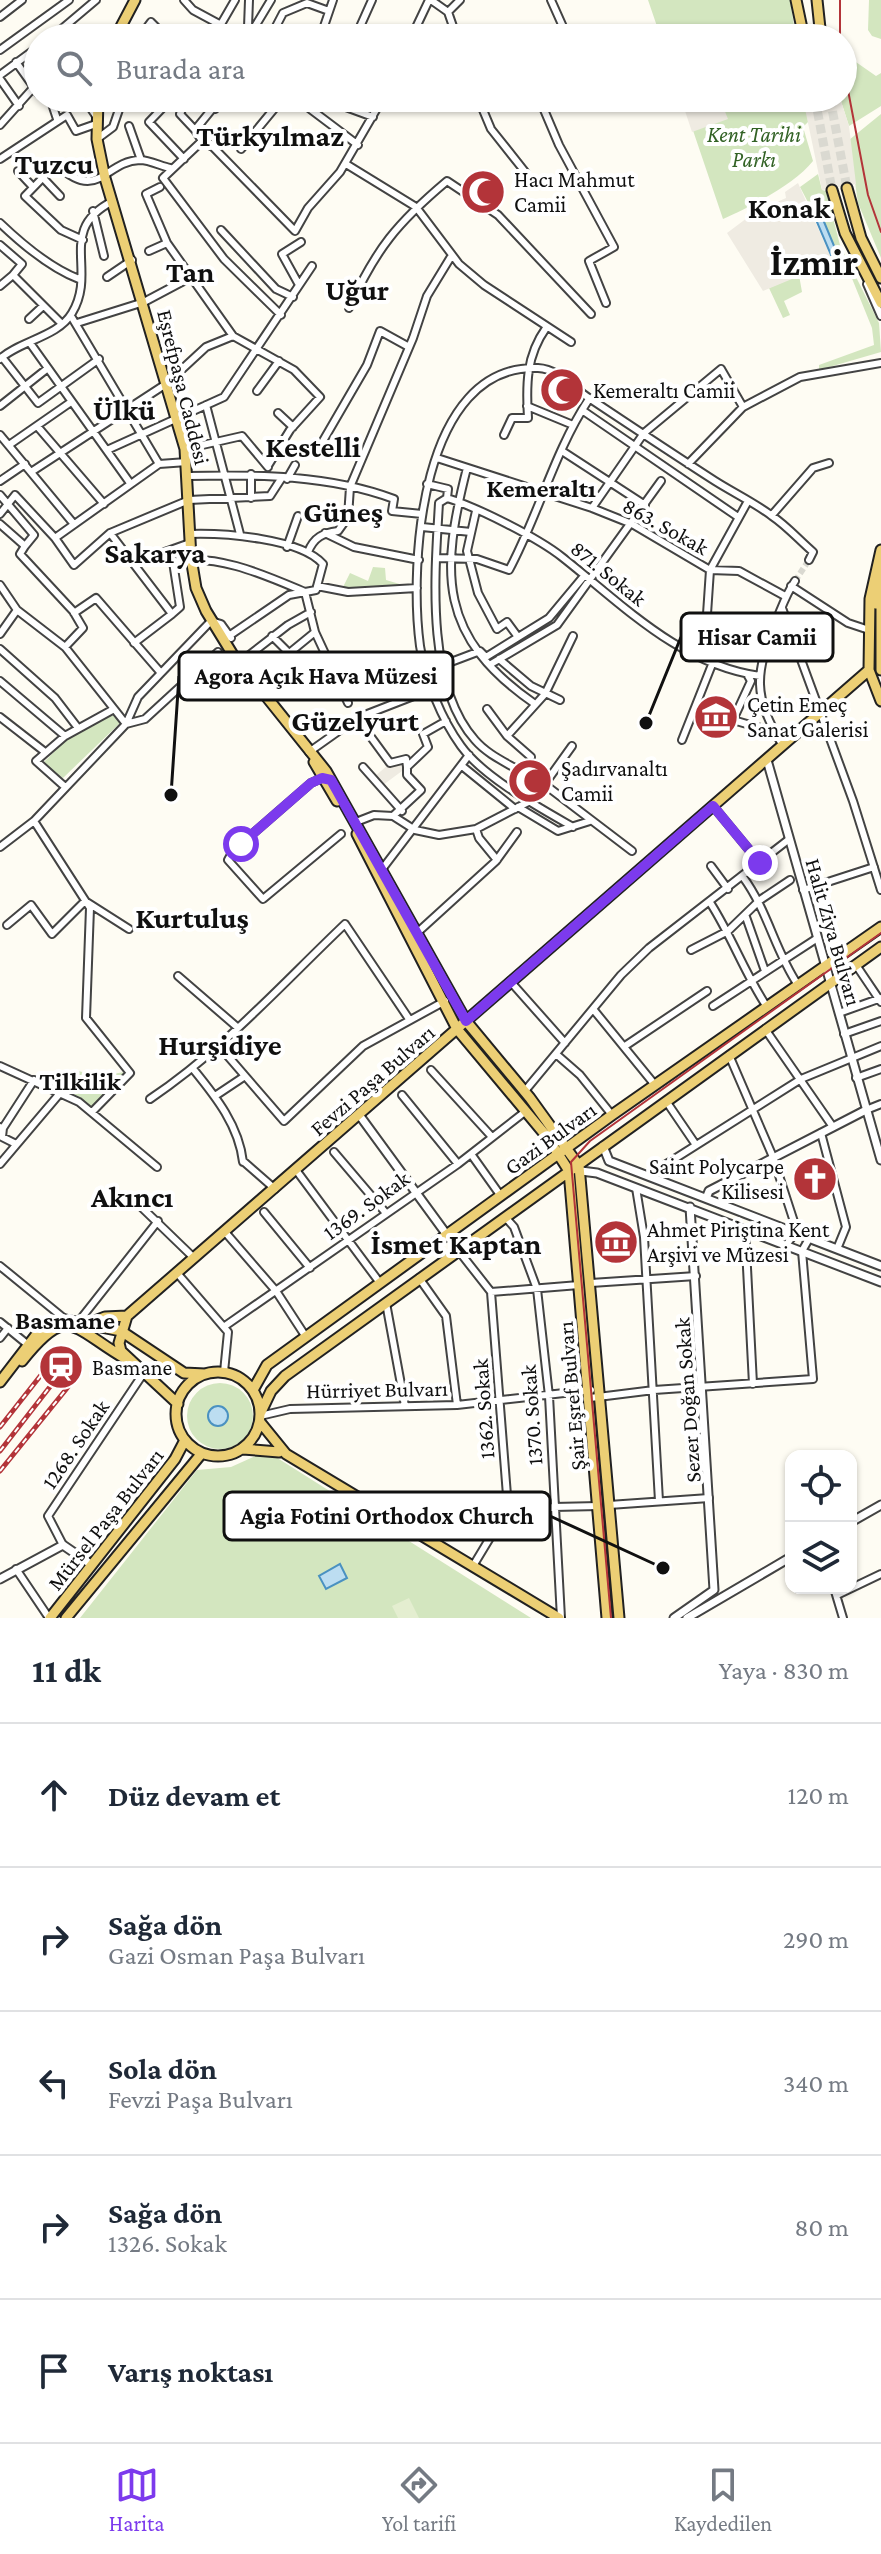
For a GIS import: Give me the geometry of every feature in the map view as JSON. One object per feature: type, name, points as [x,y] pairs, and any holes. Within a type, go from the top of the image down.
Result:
[{"type":"main road","points":[[122,24],[135,0]]},
{"type":"main road","points":[[799,0],[801,24]]},
{"type":"main road","points":[[817,0],[820,24]]},
{"type":"main road","name":"Eşrefpaşa Caddesi","points":[[97,112],[97,139],[105,178],[132,260],[185,449],[191,558],[196,588],[211,621],[227,639],[236,659],[309,752],[323,777]]},
{"type":"main road","points":[[847,188],[856,225],[881,278]]},
{"type":"main road","points":[[832,190],[855,254],[881,303]]},
{"type":"main road","points":[[879,696],[869,670],[869,630],[871,587],[881,550]]},
{"type":"main road","points":[[879,696],[876,601],[881,573]]},
{"type":"main road","points":[[881,604],[881,669]]},
{"type":"main road","name":"Fevzi Paşa Bulvarı","points":[[121,1331],[127,1316],[869,670]]},
{"type":"main road","points":[[323,777],[356,822],[383,868],[466,1021],[524,1092],[564,1151],[569,1171],[580,1167]]},
{"type":"main road","points":[[323,777],[385,886],[457,1029],[526,1111],[580,1167],[591,1283],[607,1618]]},
{"type":"main road","name":"Gazi Bulvarı","points":[[253,1390],[267,1365],[612,1115],[881,927]]},
{"type":"main road","name":"Gazi Bulvarı","points":[[580,1167],[603,1146],[881,947]]},
{"type":"main road","name":"Gazi Bulvarı","points":[[260,1417],[271,1391],[285,1376],[569,1171]]},
{"type":"main road","name":"Şair Eşref Bulvarı","points":[[569,1171],[579,1285],[595,1393]]},
{"type":"main road","points":[[82,1323],[127,1316]]},
{"type":"main road","points":[[0,1382],[27,1344],[49,1322],[66,1320],[121,1331],[184,1373],[224,1372],[245,1381],[253,1390],[260,1417],[286,1454]]},
{"type":"main road","points":[[0,1389],[54,1327],[81,1330],[129,1361],[178,1404]]},
{"type":"main road","points":[[121,1331],[119,1343],[129,1361]]},
{"type":"main road","points":[[205,1374],[183,1391],[178,1404],[177,1423],[185,1440],[202,1453],[226,1455],[241,1449],[253,1438],[260,1417]]},
{"type":"main road","name":"Mürsel Paşa Bulvarı","points":[[50,1618],[175,1459],[185,1440]]},
{"type":"main road","points":[[241,1449],[272,1449],[286,1454],[560,1618]]},
{"type":"main road","name":"Mürsel Paşa Bulvarı","points":[[66,1618],[202,1453]]},
{"type":"main road","points":[[604,1506],[619,1618]]},
{"type":"street","points":[[0,17],[22,0]]},
{"type":"street","points":[[36,24],[69,0]]},
{"type":"street","points":[[70,24],[96,0]]},
{"type":"street","points":[[184,0],[193,10],[219,24],[235,0]]},
{"type":"street","points":[[249,0],[251,24]]},
{"type":"street","points":[[254,24],[271,0]]},
{"type":"street","points":[[325,24],[333,0]]},
{"type":"street","points":[[361,24],[372,0]]},
{"type":"street","points":[[418,24],[430,0],[448,12],[452,24]]},
{"type":"street","points":[[448,12],[460,0]]},
{"type":"street","points":[[551,0],[562,24]]},
{"type":"street","points":[[276,24],[283,13],[307,3],[329,11]]},
{"type":"street","points":[[0,50],[24,33]]},
{"type":"street","points":[[19,106],[8,94],[0,77],[24,57]]},
{"type":"street","points":[[16,62],[24,73]]},
{"type":"street","points":[[0,101],[8,94]]},
{"type":"street","points":[[0,125],[24,101]]},
{"type":"street","points":[[55,112],[57,119]]},
{"type":"street","points":[[1,154],[67,115],[76,131],[96,120],[92,112]]},
{"type":"street","points":[[97,139],[113,127],[118,112]]},
{"type":"street","points":[[159,112],[149,122],[184,159]]},
{"type":"street","points":[[181,112],[202,141],[213,147],[295,231],[308,208],[346,164],[376,112]]},
{"type":"street","points":[[195,130],[212,112]]},
{"type":"street","points":[[241,149],[271,112]]},
{"type":"street","points":[[314,112],[358,145]]},
{"type":"street","points":[[359,112],[373,117]]},
{"type":"street","points":[[484,112],[491,129],[526,173]]},
{"type":"street","points":[[545,112],[559,145],[614,247],[589,261],[606,303]]},
{"type":"street","points":[[129,126],[141,160]]},
{"type":"street","points":[[202,141],[170,168],[163,178],[224,259],[281,315]]},
{"type":"street","points":[[83,240],[61,230],[25,196],[56,164],[67,174],[86,181],[105,178],[126,164],[141,160],[170,168]]},
{"type":"street","points":[[346,164],[416,207],[459,264],[546,328],[571,342]]},
{"type":"street","points":[[18,171],[33,187]]},
{"type":"street","points":[[43,178],[60,196]]},
{"type":"street","points":[[349,308],[374,254],[416,207],[447,181],[498,215],[591,314]]},
{"type":"street","points":[[160,187],[146,194],[167,243],[233,336],[294,370],[320,397],[293,427],[266,474]]},
{"type":"street","points":[[99,359],[38,403],[1,358],[8,351],[30,343],[71,316],[79,296],[83,225],[93,211],[113,201]]},
{"type":"street","points":[[93,211],[104,256]]},
{"type":"street","points":[[0,223],[19,242],[65,274],[79,279]]},
{"type":"street","points":[[221,230],[276,289],[293,297]]},
{"type":"street","points":[[298,283],[282,254],[301,242]]},
{"type":"street","points":[[149,251],[167,243]]},
{"type":"street","points":[[0,245],[22,264],[0,286]]},
{"type":"street","points":[[855,254],[881,316]]},
{"type":"street","points":[[308,552],[313,541],[325,533],[338,531],[348,517],[350,487],[427,296],[452,255]]},
{"type":"street","points":[[107,277],[132,260]]},
{"type":"street","points":[[107,450],[143,437],[232,390],[293,297],[298,283],[312,266]]},
{"type":"street","points":[[13,275],[62,324]]},
{"type":"street","points":[[77,323],[144,302],[193,276]]},
{"type":"street","points":[[262,297],[276,289]]},
{"type":"street","points":[[29,319],[43,306]]},
{"type":"street","points":[[71,316],[159,464]]},
{"type":"street","points":[[504,435],[512,418],[528,418],[527,368],[535,342],[546,328]]},
{"type":"street","points":[[320,446],[367,365],[380,331],[409,347]]},
{"type":"street","points":[[31,472],[166,384],[206,347],[233,336]]},
{"type":"street","points":[[30,343],[130,483]]},
{"type":"street","points":[[0,344],[8,351]]},
{"type":"street","points":[[257,391],[279,361]]},
{"type":"street","points":[[688,464],[743,407],[800,377],[879,362]]},
{"type":"street","points":[[0,406],[48,368]]},
{"type":"street","points":[[573,827],[526,800],[469,755],[446,721],[432,688],[421,649],[417,588],[422,514],[427,484],[456,408],[479,387],[500,376],[527,368],[553,371],[589,399],[772,515],[813,552],[809,560]]},
{"type":"street","points":[[592,508],[644,433],[721,369],[743,407]]},
{"type":"street","points":[[436,558],[469,558],[509,570],[527,536],[542,491],[573,425],[589,399]]},
{"type":"street","points":[[9,445],[71,402]]},
{"type":"street","points":[[206,405],[228,499],[240,534]]},
{"type":"street","points":[[527,406],[573,425]]},
{"type":"street","points":[[582,410],[738,517]]},
{"type":"street","points":[[278,413],[293,427]]},
{"type":"street","points":[[37,426],[104,504]]},
{"type":"street","points":[[0,435],[73,523]]},
{"type":"street","points":[[185,449],[242,436],[269,464]]},
{"type":"street","points":[[562,451],[645,505]]},
{"type":"street","name":"863. Sokak","points":[[437,458],[592,508],[632,524],[710,570],[739,571],[785,596]]},
{"type":"street","points":[[55,538],[159,464],[187,462]]},
{"type":"street","points":[[772,515],[813,468],[829,463]]},
{"type":"street","points":[[0,481],[25,464]]},
{"type":"street","points":[[0,514],[5,503],[15,495],[55,538],[74,565],[110,533],[189,500],[270,496],[295,465]]},
{"type":"street","points":[[467,468],[453,530],[454,610],[462,627],[501,681],[535,704]]},
{"type":"street","points":[[251,474],[251,498]]},
{"type":"street","points":[[188,476],[266,474],[350,487],[394,499],[392,511],[422,514]]},
{"type":"street","points":[[491,664],[557,625],[661,481]]},
{"type":"street","name":"871. Sokak","points":[[427,484],[448,489],[447,498],[527,536],[561,556],[652,631],[713,662],[760,676]]},
{"type":"street","points":[[0,495],[34,535],[20,554],[74,613],[83,628],[65,647]]},
{"type":"street","points":[[447,498],[439,503],[434,615],[447,683],[474,740],[490,754],[520,771]]},
{"type":"street","points":[[704,658],[710,570],[748,501]]},
{"type":"street","points":[[476,511],[469,558],[478,593],[497,629],[507,622],[518,637]]},
{"type":"street","points":[[287,547],[298,516]]},
{"type":"street","points":[[0,524],[25,546]]},
{"type":"street","points":[[422,527],[471,532]]},
{"type":"street","points":[[110,533],[172,614]]},
{"type":"street","points":[[325,533],[354,547],[419,560]]},
{"type":"street","points":[[134,563],[190,538],[240,534],[308,552],[323,564],[316,590],[289,595],[227,639]]},
{"type":"street","points":[[134,643],[180,607],[173,562],[191,558],[230,566],[305,592]]},
{"type":"street","points":[[486,657],[549,618],[584,576]]},
{"type":"street","points":[[783,746],[774,732],[760,695],[760,676],[763,649],[793,584],[848,623],[869,630]]},
{"type":"street","points":[[0,585],[17,610],[65,647],[126,724]]},
{"type":"street","points":[[317,586],[348,592],[417,588]]},
{"type":"street","points":[[305,592],[315,632],[348,703]]},
{"type":"street","points":[[74,613],[96,598],[161,673]]},
{"type":"street","points":[[782,608],[791,626],[881,890]]},
{"type":"street","points":[[0,634],[17,610]]},
{"type":"street","points":[[236,659],[311,612]]},
{"type":"street","points":[[0,847],[34,821],[64,786],[101,752],[126,724],[138,697],[211,621]]},
{"type":"street","points":[[773,628],[791,626]]},
{"type":"street","points":[[254,682],[315,632]]},
{"type":"street","points":[[272,636],[289,653]]},
{"type":"street","points":[[507,736],[545,694],[573,636]]},
{"type":"street","points":[[0,649],[55,698],[78,728]]},
{"type":"street","points":[[443,665],[480,651],[486,657]]},
{"type":"street","points":[[126,724],[145,719],[218,652]]},
{"type":"street","points":[[499,659],[508,670],[560,700]]},
{"type":"street","points":[[682,740],[713,662]]},
{"type":"street","points":[[336,679],[374,663]]},
{"type":"street","points":[[747,674],[751,681],[733,720],[774,732]]},
{"type":"street","points":[[0,681],[65,736]]},
{"type":"street","points":[[309,752],[357,718],[447,683]]},
{"type":"street","points":[[64,786],[36,761],[65,736],[114,709]]},
{"type":"street","points":[[487,709],[507,736],[531,757]]},
{"type":"street","points":[[0,717],[45,752]]},
{"type":"street","points":[[357,718],[390,763],[406,759],[407,775],[421,790],[402,811],[393,816]]},
{"type":"street","points":[[407,767],[428,747],[423,734],[446,721]]},
{"type":"street","points":[[356,822],[374,815],[393,816],[415,830],[452,835],[476,829],[526,800],[534,799],[572,746]]},
{"type":"street","points":[[383,868],[415,830],[434,797],[469,755]]},
{"type":"street","name":"Halit Ziya Bulvarı","points":[[767,760],[849,1058],[881,1160]]},
{"type":"street","points":[[462,766],[516,808],[558,831],[590,821]]},
{"type":"street","points":[[363,767],[402,811]]},
{"type":"street","points":[[241,844],[323,777]]},
{"type":"street","points":[[323,777],[241,844],[228,860],[263,899],[341,834]]},
{"type":"street","points":[[544,784],[632,851]]},
{"type":"street","points":[[713,806],[760,863]]},
{"type":"street","points":[[34,821],[90,908],[86,1018],[130,1073],[93,1111]]},
{"type":"street","points":[[476,829],[479,838],[497,860]]},
{"type":"street","points":[[418,932],[497,860],[517,832]]},
{"type":"street","points":[[524,1092],[649,948],[711,904],[788,840]]},
{"type":"street","points":[[711,866],[728,889]]},
{"type":"street","points":[[803,890],[874,867]]},
{"type":"street","points":[[743,877],[760,900],[781,960],[798,985]]},
{"type":"street","points":[[691,950],[728,931],[746,917],[760,900],[790,880]]},
{"type":"street","points":[[7,925],[31,905],[52,934],[85,901]]},
{"type":"street","points":[[85,901],[129,929]]},
{"type":"street","points":[[711,904],[728,931],[750,982],[767,1007]]},
{"type":"street","points":[[746,917],[765,971]]},
{"type":"street","points":[[150,1099],[194,1070],[220,1047],[345,924],[409,1019]]},
{"type":"street","points":[[713,1006],[816,939]]},
{"type":"street","points":[[839,1013],[880,999],[856,965]]},
{"type":"street","points":[[178,976],[237,1027]]},
{"type":"street","points":[[510,981],[565,1043]]},
{"type":"street","points":[[625,1046],[707,991]]},
{"type":"street","points":[[220,1047],[284,1121],[363,1046],[445,1001]]},
{"type":"street","points":[[593,1009],[655,1085]]},
{"type":"street","points":[[844,1034],[881,1021]]},
{"type":"street","points":[[765,1029],[833,1127]]},
{"type":"street","points":[[649,1175],[801,1079],[881,1046]]},
{"type":"street","points":[[556,1054],[580,1075],[612,1115]]},
{"type":"street","points":[[729,1055],[773,1157],[797,1231]]},
{"type":"street","points":[[0,1066],[61,1092],[93,1111],[157,1167]]},
{"type":"street","points":[[856,1078],[881,1069]]},
{"type":"street","points":[[194,1070],[233,1126],[243,1162],[275,1189]]},
{"type":"street","points":[[431,1070],[492,1137]]},
{"type":"street","points":[[215,1096],[245,1076]]},
{"type":"street","points":[[16,1144],[2,1137],[1,1128],[34,1080]]},
{"type":"street","points":[[0,1164],[61,1092]]},
{"type":"street","points":[[402,1095],[458,1164]]},
{"type":"street","points":[[666,1101],[696,1145]]},
{"type":"street","points":[[707,1196],[709,1191],[773,1157],[881,1104]]},
{"type":"street","name":"1369. Sokak","points":[[225,1326],[458,1164],[526,1111]]},
{"type":"street","points":[[360,1116],[447,1235]]},
{"type":"street","points":[[821,1133],[846,1227],[837,1249]]},
{"type":"street","points":[[603,1146],[609,1161],[707,1196],[881,1266]]},
{"type":"street","points":[[334,1152],[385,1212]]},
{"type":"street","points":[[471,1154],[498,1192]]},
{"type":"street","points":[[580,1167],[880,1281]]},
{"type":"street","points":[[296,1170],[380,1283]]},
{"type":"street","points":[[636,1188],[647,1279],[659,1501]]},
{"type":"street","points":[[132,1198],[194,1258]]},
{"type":"street","name":"Sezer Doğan Sokak","points":[[674,1618],[714,1590],[711,1498],[690,1207]]},
{"type":"street","points":[[264,1212],[310,1268]]},
{"type":"street","name":"1370. Sokak","points":[[505,1217],[514,1227],[537,1289],[549,1396],[560,1618]]},
{"type":"street","points":[[82,1323],[158,1221]]},
{"type":"street","points":[[745,1229],[753,1384]]},
{"type":"street","points":[[786,1245],[797,1231]]},
{"type":"street","points":[[225,1232],[276,1291],[306,1337]]},
{"type":"street","points":[[802,1251],[810,1237]]},
{"type":"street","points":[[458,1250],[491,1292],[579,1285]]},
{"type":"street","name":"Hürriyet Bulvarı","points":[[260,1417],[290,1409],[457,1405],[813,1379],[802,1251]]},
{"type":"street","points":[[0,1266],[66,1320]]},
{"type":"street","points":[[177,1273],[228,1332],[224,1372]]},
{"type":"street","points":[[591,1283],[696,1276]]},
{"type":"street","points":[[419,1278],[446,1316],[457,1405]]},
{"type":"street","name":"1362. Sokak","points":[[491,1292],[508,1508]]},
{"type":"street","points":[[386,1303],[405,1406]]},
{"type":"street","points":[[0,1322],[27,1344]]},
{"type":"street","points":[[0,1338],[8,1328]]},
{"type":"street","name":"1268. Sokak","points":[[63,1545],[48,1516],[143,1374]]},
{"type":"street","points":[[473,1566],[508,1508],[604,1506],[711,1498]]},
{"type":"street","points":[[857,1519],[881,1505]]},
{"type":"street","points":[[0,1579],[63,1545],[92,1565]]},
{"type":"street","points":[[687,1618],[785,1561]]},
{"type":"street","points":[[16,1569],[50,1618]]},
{"type":"street","points":[[857,1584],[881,1574]]},
{"type":"street","points":[[837,1594],[843,1618]]},
{"type":"green space","points":[[648,0],[790,0],[794,24],[656,24]]},
{"type":"green space","points":[[869,0],[881,0],[881,39],[872,36],[868,30]]},
{"type":"green space","points":[[857,63],[876,76],[881,73],[881,106],[849,126],[844,112],[857,112]]},
{"type":"green space","name":"Kent Tarihi Parkı","points":[[687,112],[808,112],[808,122],[803,127],[813,161],[784,186],[723,219]]},
{"type":"green space","name":"Kent Tarihi Parkı","points":[[881,114],[881,258],[858,203],[849,140]]},
{"type":"green space","points":[[818,174],[822,190],[826,191],[840,245],[879,323],[881,352],[819,370],[819,365],[874,345],[872,328],[851,276],[840,277],[837,270],[812,279],[809,271],[833,262],[816,206],[811,208],[800,187]]},
{"type":"green space","points":[[799,275],[802,292],[784,301],[790,315],[783,318],[769,288]]},
{"type":"green space","points":[[373,567],[385,568],[386,580],[403,585],[403,589],[352,592],[343,587],[350,573],[368,581]]},
{"type":"green space","points":[[113,709],[121,722],[63,778],[42,764],[76,730]]},
{"type":"green space","points":[[74,1070],[99,1076],[125,1072],[92,1108],[68,1090]]},
{"type":"green space","points":[[220,1383],[233,1386],[243,1393],[250,1403],[253,1416],[250,1429],[243,1439],[233,1446],[220,1449],[207,1446],[197,1439],[190,1429],[187,1416],[190,1403],[197,1393],[207,1386]]},
{"type":"green space","points":[[260,1454],[271,1454],[531,1618],[80,1618],[197,1470],[231,1467]]},
{"type":"green space","points":[[409,1598],[419,1618],[398,1618],[392,1606]]},
{"type":"shaded area","points":[[685,112],[725,112],[728,119],[692,132]]},
{"type":"shaded area","points":[[806,112],[844,112],[856,184],[822,190]]},
{"type":"shaded area","points":[[798,183],[833,262],[763,291],[727,233],[755,212],[786,198],[785,192]]},
{"type":"shaded area","points":[[403,760],[402,771],[383,785],[374,777],[388,765]]},
{"type":"water","points":[[817,205],[837,253],[831,255],[811,208]]},
{"type":"water","points":[[218,1406],[225,1409],[228,1416],[225,1423],[218,1426],[211,1423],[208,1416],[211,1409]]},
{"type":"water","points":[[340,1564],[347,1578],[326,1589],[319,1576]]},
{"type":"tunnel","points":[[818,112],[832,190]]},
{"type":"tunnel","points":[[833,112],[847,188]]},
{"type":"tunnel","points":[[795,581],[809,560]]},
{"type":"tram line","points":[[840,0],[840,24]]},
{"type":"tram line","points":[[852,112],[868,195],[881,232]]},
{"type":"tram line","points":[[611,1618],[571,1162],[590,1141],[881,933]]},
{"type":"railway","points":[[0,1427],[45,1370]]},
{"type":"railway","points":[[0,1451],[56,1379]]},
{"type":"railway","points":[[0,1471],[72,1382]]},
{"type":"place","name":"Hacı Mahmut Camii","points":[[483,192]]},
{"type":"place","name":"Kemeraltı Camii","points":[[562,390]]},
{"type":"place","name":"Çetin Emeç Sanat Galerisi","points":[[716,717]]},
{"type":"place","name":"Hisar Camii","points":[[646,723]]},
{"type":"place","name":"Şadırvanaltı Camii","points":[[530,781]]},
{"type":"place","name":"Agora Açık Hava Müzesi","points":[[171,795]]},
{"type":"place","name":"Saint Polycarpe Kilisesi","points":[[815,1179]]},
{"type":"place","name":"Ahmet Piriştina Kent Arşivi ve Müzesi","points":[[616,1242]]},
{"type":"place","name":"Basmane","points":[[61,1367]]},
{"type":"place","name":"Agia Fotini Orthodox Church","points":[[663,1568]]},
{"type":"district","name":"Türkyılmaz","points":[[270,136]]},
{"type":"district","name":"Tuzcu","points":[[54,164]]},
{"type":"district","name":"Konak","points":[[789,208]]},
{"type":"district","name":"İzmir","points":[[814,262]]},
{"type":"district","name":"Tan","points":[[190,272]]},
{"type":"district","name":"Uğur","points":[[357,290]]},
{"type":"district","name":"Ülkü","points":[[124,410]]},
{"type":"district","name":"Kestelli","points":[[313,447]]},
{"type":"district","name":"Kemeraltı","points":[[541,488]]},
{"type":"district","name":"Güneş","points":[[343,512]]},
{"type":"district","name":"Sakarya","points":[[155,553]]},
{"type":"district","name":"Güzelyurt","points":[[355,721]]},
{"type":"district","name":"Kurtuluş","points":[[192,918]]},
{"type":"district","name":"Hurşidiye","points":[[220,1045]]},
{"type":"district","name":"Tilkilik","points":[[80,1081]]},
{"type":"district","name":"Akıncı","points":[[132,1197]]},
{"type":"district","name":"İsmet Kaptan","points":[[456,1244]]},
{"type":"district","name":"Basmane","points":[[65,1320]]},
{"type":"route","points":[[241,844],[311,783],[326,777],[331,780],[466,1021],[713,806],[760,863]]}]
